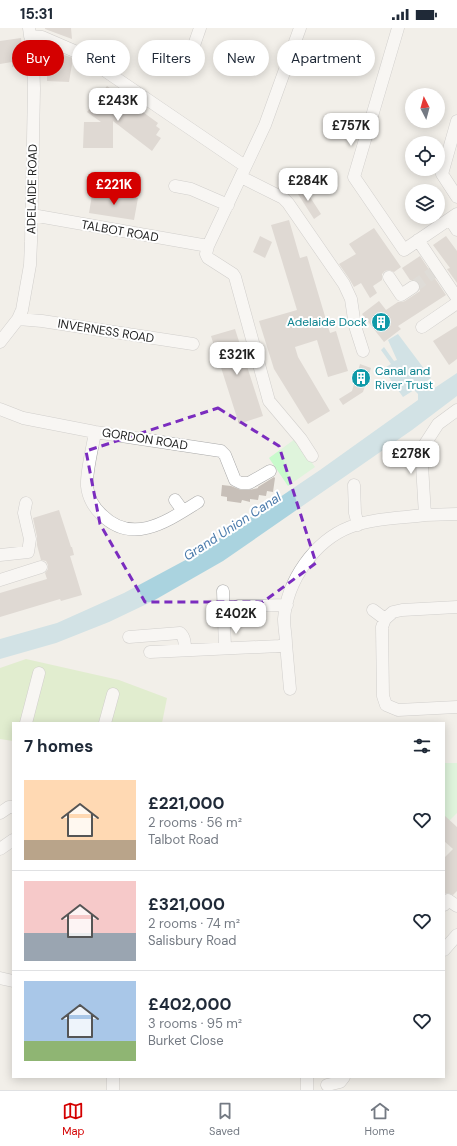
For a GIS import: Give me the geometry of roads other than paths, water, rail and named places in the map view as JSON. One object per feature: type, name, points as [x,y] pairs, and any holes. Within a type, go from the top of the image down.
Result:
[{"type":"street","points":[[196,40],[200,28]]},
{"type":"street","points":[[300,28],[265,125],[208,252],[235,277],[269,401],[301,439],[312,456]]},
{"type":"street","points":[[398,28],[354,177],[404,250],[453,217],[457,230]]},
{"type":"street","points":[[30,32],[79,53],[241,176],[283,198],[304,225],[344,284],[351,299],[355,326],[363,352]]},
{"type":"street","name":"ADELAIDE ROAD","points":[[0,342],[18,319],[22,310],[30,265],[34,89],[33,55],[30,32]]},
{"type":"street","points":[[457,121],[442,174],[457,197]]},
{"type":"street","points":[[175,186],[191,189],[228,205]]},
{"type":"street","name":"TALBOT ROAD","points":[[32,215],[208,252]]},
{"type":"street","points":[[418,240],[436,271],[457,298]]},
{"type":"street","points":[[389,277],[401,295],[413,287]]},
{"type":"street","points":[[422,327],[457,303]]},
{"type":"street","name":"INVERNESS ROAD","points":[[18,319],[42,321],[193,344]]},
{"type":"street","name":"GORDON ROAD","points":[[0,409],[23,418],[95,432],[221,451],[226,456],[235,480],[241,483],[249,483],[270,470]]},
{"type":"street","points":[[425,515],[422,465],[425,444],[438,424],[457,410]]},
{"type":"street","points":[[95,432],[87,486],[90,499],[97,510],[108,521],[120,527],[132,530],[145,529],[158,525],[198,502]]},
{"type":"street","points":[[354,485],[355,513],[358,525]]},
{"type":"street","points":[[175,500],[183,511]]},
{"type":"street","points":[[0,555],[28,552],[30,539],[24,513],[26,503]]},
{"type":"street","points":[[290,689],[284,620],[288,597],[297,575],[312,555],[328,540],[350,527],[377,520],[425,515],[457,514]]},
{"type":"street","points":[[0,580],[41,568]]},
{"type":"street","points":[[223,591],[225,648]]},
{"type":"street","points":[[238,606],[287,605]]},
{"type":"street","points":[[457,607],[402,610],[393,612],[385,619],[382,627],[383,696],[386,705],[398,710],[457,707]]},
{"type":"street","points":[[373,610],[385,619]]},
{"type":"street","points":[[129,637],[180,633],[184,638],[182,650]]},
{"type":"street","points":[[150,652],[280,646],[286,644]]},
{"type":"street","points":[[26,722],[39,673]]},
{"type":"street","points":[[105,722],[112,694]]},
{"type":"street","points":[[0,813],[9,806],[12,807]]},
{"type":"street","points":[[0,849],[12,841]]},
{"type":"street","points":[[445,904],[448,900],[457,906]]},
{"type":"street","points":[[0,978],[12,981]]},
{"type":"street","points":[[113,1078],[113,1090]]},
{"type":"street","points":[[307,1090],[308,1078]]},
{"type":"street","points":[[327,1084],[340,1082],[343,1078]]},
{"type":"water","points":[[398,334],[431,378],[421,385],[425,390],[430,391],[457,373],[457,396],[412,430],[223,561],[153,601],[109,622],[56,643],[0,659],[0,639],[57,623],[124,593],[193,556],[320,470],[418,400],[418,394],[414,390],[403,397],[383,369],[391,364],[381,350],[384,347],[394,361],[397,360],[388,340]]},
{"type":"tunnel","points":[[413,287],[434,272]]},
{"type":"place","name":"Adelaide Dock","points":[[381,322]]},
{"type":"place","name":"Canal and River Trust","points":[[361,378]]},
{"type":"water label","name":"Grand Union Canal","points":[[232,526]]}]
